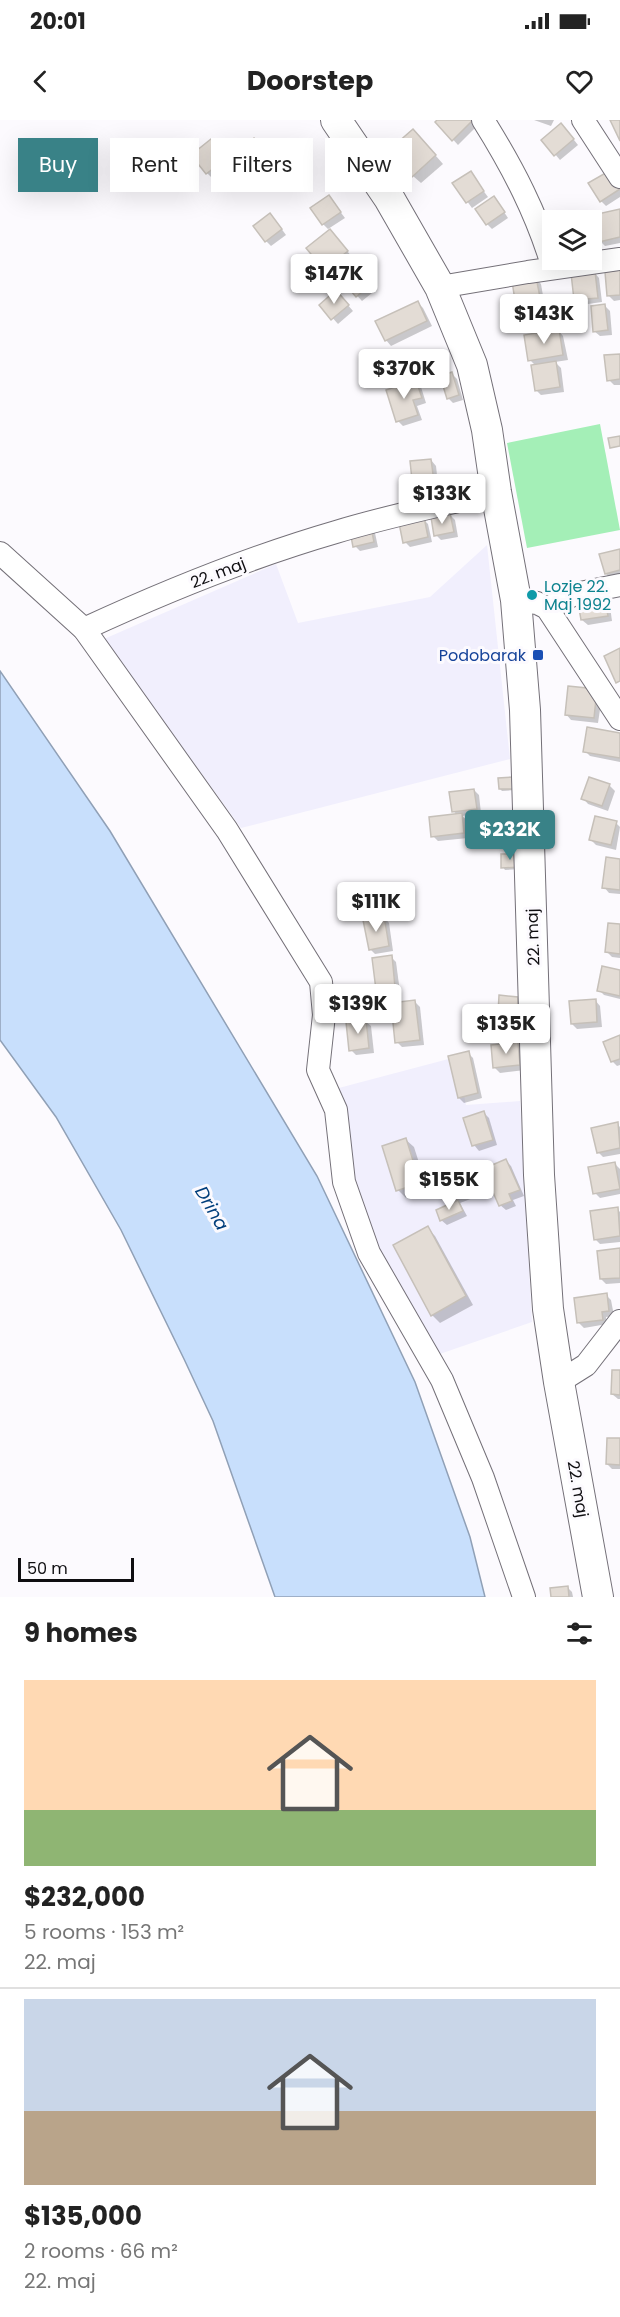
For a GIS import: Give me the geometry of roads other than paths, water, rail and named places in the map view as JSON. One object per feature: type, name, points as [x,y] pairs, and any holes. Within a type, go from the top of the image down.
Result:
[{"type":"main road","name":"22. maj","points":[[336,120],[389,198],[440,287],[472,364],[488,430],[496,492],[516,600],[525,710],[539,1175],[548,1310],[598,1597]]},
{"type":"street","points":[[483,120],[506,157],[542,232]]},
{"type":"street","points":[[583,120],[620,177]]},
{"type":"street","points":[[602,261],[620,259]]},
{"type":"street","points":[[440,287],[542,270]]},
{"type":"street","name":"22. maj","points":[[84,629],[133,606],[301,542],[496,492]]},
{"type":"street","points":[[0,553],[84,629],[227,830],[321,982],[324,1015],[318,1070],[336,1110],[344,1182],[369,1253],[442,1380],[483,1478],[525,1597]]},
{"type":"street","points":[[547,608],[575,594],[620,585]]},
{"type":"street","points":[[516,600],[537,603],[547,608],[620,718]]},
{"type":"street","points":[[559,1382],[586,1365],[620,1321]]},
{"type":"water","name":"Drina","points":[[0,671],[110,831],[317,1176],[415,1382],[470,1537],[485,1597],[275,1597],[213,1421],[121,1230],[56,1117],[0,1040]]},
{"type":"place","name":"Lozje 22. Maj 1992","points":[[532,595]]},
{"type":"place","name":"Podobarak","points":[[538,655]]}]
